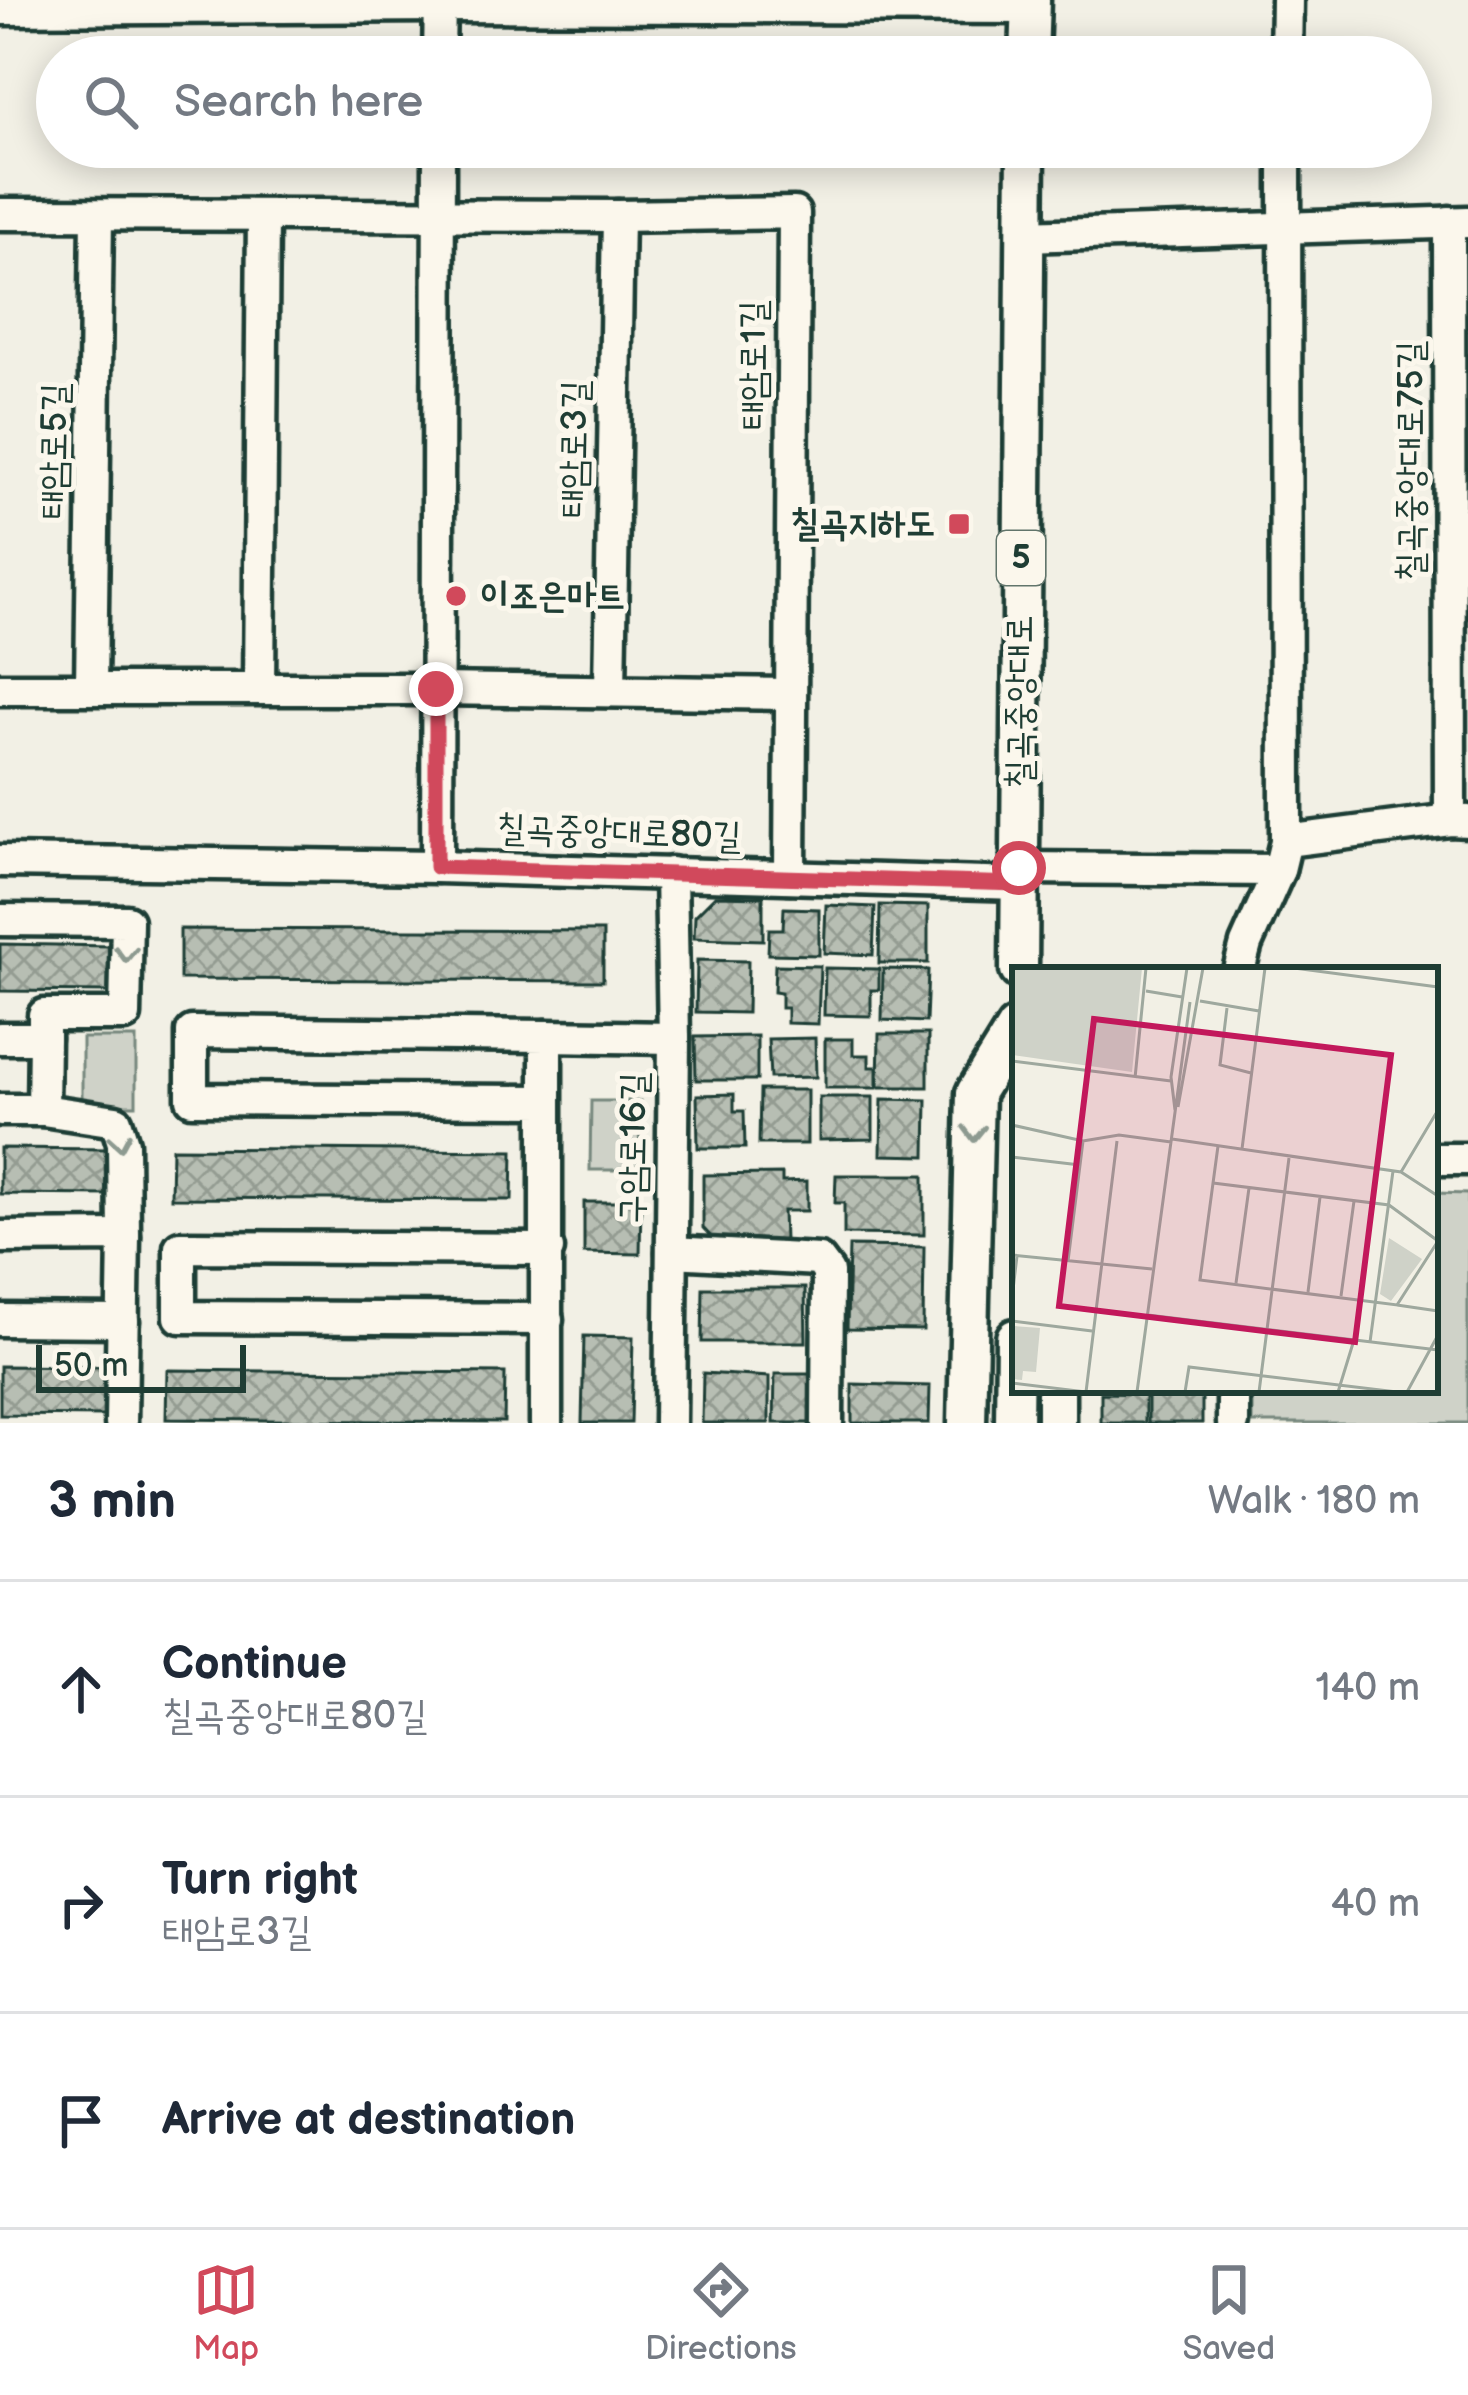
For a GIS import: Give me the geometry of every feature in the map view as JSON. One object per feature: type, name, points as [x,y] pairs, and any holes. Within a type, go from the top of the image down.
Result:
[{"type":"main road","points":[[1030,36],[1031,4]]},
{"type":"main road","name":"칠곡중앙대로","points":[[1019,967],[1026,168]]},
{"type":"main road","points":[[968,1423],[975,1094],[1012,1033]]},
{"type":"main road","points":[[1014,1393],[1014,1423]]},
{"type":"street","points":[[1286,36],[1287,0]]},
{"type":"street","points":[[440,3],[440,36]]},
{"type":"street","points":[[4,6],[1031,4]]},
{"type":"street","points":[[436,867],[439,168]]},
{"type":"street","points":[[1240,967],[1282,856],[1285,168]]},
{"type":"street","name":"태암로1길","points":[[618,216],[794,213],[790,877]]},
{"type":"street","points":[[0,214],[618,216]]},
{"type":"street","name":"태암로5길","points":[[91,688],[97,214]]},
{"type":"street","points":[[259,688],[263,215]]},
{"type":"street","name":"태암로3길","points":[[610,690],[618,216]]},
{"type":"street","name":"칠곡중앙대로75길","points":[[1024,236],[1458,222],[1459,820]]},
{"type":"street","points":[[0,689],[790,694]]},
{"type":"street","name":"칠곡중앙대로80길","points":[[0,861],[790,877],[1019,876],[1282,856],[1459,820]]},
{"type":"street","name":"구암로16길","points":[[670,873],[674,1038],[670,1423]]},
{"type":"street","points":[[0,920],[127,922],[125,1016],[44,1015],[43,1110]]},
{"type":"street","points":[[545,1101],[192,1099],[192,1031],[674,1038]]},
{"type":"street","points":[[546,1036],[546,1423]]},
{"type":"street","points":[[0,1038],[44,1038]]},
{"type":"street","points":[[0,1110],[43,1110],[116,1120],[123,1143],[121,1423]]},
{"type":"street","points":[[0,1237],[124,1236]]},
{"type":"street","points":[[547,1319],[180,1317],[180,1247],[548,1249]]},
{"type":"street","points":[[672,1252],[820,1260],[828,1272],[827,1423]]},
{"type":"street","points":[[0,1320],[123,1321]]},
{"type":"shaded area","points":[[82,1038],[136,1038],[136,1105],[82,1105]]},
{"type":"shaded area","points":[[591,1101],[640,1101],[639,1170],[590,1170]]},
{"type":"shaded area","points":[[1438,1193],[1468,1194],[1468,1423],[1252,1423],[1252,1393],[1438,1393]]},
{"type":"building","points":[[715,896],[763,897],[763,940],[694,938],[695,916]]},
{"type":"building","points":[[826,905],[875,907],[873,955],[824,953]]},
{"type":"building","points":[[880,905],[928,906],[928,963],[879,963]]},
{"type":"building","points":[[784,908],[819,909],[819,955],[768,954],[769,929],[783,929]]},
{"type":"building","points":[[180,929],[603,931],[603,981],[180,979]]},
{"type":"building","points":[[0,944],[111,946],[110,992],[0,991]]},
{"type":"building","points":[[697,960],[748,961],[747,1013],[696,1012]]},
{"type":"building","points":[[775,965],[820,966],[818,1024],[787,1023],[781,993],[774,992]]},
{"type":"building","points":[[825,968],[879,969],[879,990],[871,990],[871,1016],[824,1015]]},
{"type":"building","points":[[883,969],[928,970],[926,1022],[882,1020]]},
{"type":"building","points":[[879,1034],[928,1034],[928,1087],[878,1087]]},
{"type":"building","points":[[757,1036],[757,1080],[696,1080],[695,1037]]},
{"type":"building","points":[[815,1038],[816,1077],[770,1078],[768,1039]]},
{"type":"building","points":[[825,1039],[853,1039],[853,1055],[869,1055],[869,1067],[877,1067],[877,1088],[825,1088]]},
{"type":"building","points":[[760,1090],[807,1090],[807,1144],[759,1144]]},
{"type":"building","points":[[734,1094],[734,1111],[744,1111],[745,1148],[698,1148],[697,1095]]},
{"type":"building","points":[[819,1097],[873,1097],[873,1139],[819,1140]]},
{"type":"building","points":[[882,1099],[927,1100],[926,1156],[881,1155]]},
{"type":"building","points":[[0,1148],[110,1149],[109,1195],[0,1194]]},
{"type":"building","points":[[172,1148],[513,1151],[512,1200],[171,1198]]},
{"type":"building","points":[[782,1174],[782,1182],[807,1181],[807,1211],[783,1211],[784,1241],[716,1242],[703,1228],[703,1175]]},
{"type":"building","points":[[836,1175],[924,1175],[924,1235],[844,1234],[844,1203],[835,1203]]},
{"type":"building","points":[[584,1202],[641,1202],[640,1254],[584,1253]]},
{"type":"building","points":[[849,1246],[924,1247],[923,1330],[847,1329]]},
{"type":"building","points":[[703,1288],[805,1288],[806,1342],[702,1342]]},
{"type":"building","points":[[584,1336],[633,1337],[631,1423],[582,1423]]},
{"type":"building","points":[[0,1366],[105,1367],[105,1416],[0,1415]]},
{"type":"building","points":[[167,1370],[505,1373],[504,1422],[166,1419]]},
{"type":"building","points":[[703,1373],[769,1377],[769,1423],[702,1423]]},
{"type":"building","points":[[775,1374],[812,1374],[811,1423],[774,1423]]},
{"type":"building","points":[[852,1384],[930,1386],[929,1423],[852,1423]]},
{"type":"building","points":[[1101,1393],[1145,1394],[1145,1423],[1101,1423]]},
{"type":"building","points":[[1148,1393],[1202,1393],[1202,1423],[1148,1423]]},
{"type":"place","name":"칠곡지하도","points":[[959,524]]},
{"type":"place","name":"이조은마트","points":[[456,596]]},
{"type":"route","points":[[436,689],[436,867],[1019,884],[1019,868]]}]
